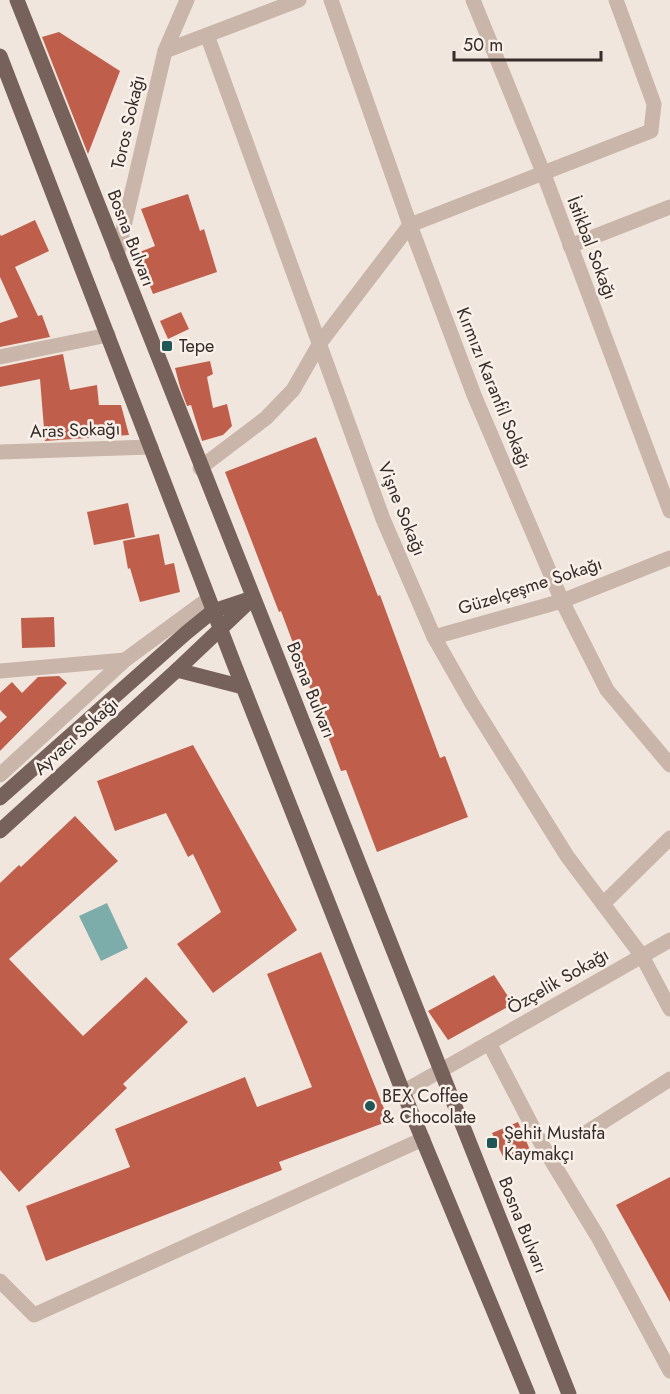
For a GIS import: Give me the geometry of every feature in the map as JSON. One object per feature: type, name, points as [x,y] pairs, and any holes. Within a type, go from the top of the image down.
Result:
[{"type":"main road","name":"Bosna Bulvarı","points":[[16,0],[569,1394]]},
{"type":"main road","points":[[0,56],[243,687],[403,1092],[528,1394]]},
{"type":"main road","points":[[0,798],[183,627],[211,605],[253,598]]},
{"type":"main road","name":"Ayvacı Sokağı","points":[[0,831],[253,598]]},
{"type":"main road","points":[[177,670],[243,687]]},
{"type":"street","name":"Toros Sokağı","points":[[117,256],[165,51],[187,0]]},
{"type":"street","points":[[165,51],[299,0]]},
{"type":"street","name":"Kırmızı Karanfil Sokağı","points":[[331,0],[410,225],[474,395],[562,601],[608,690],[670,765]]},
{"type":"street","name":"İstikbal Sokağı","points":[[473,0],[543,172],[670,511]]},
{"type":"street","points":[[200,468],[266,418],[293,390],[320,344],[410,225],[651,131],[654,104],[616,0]]},
{"type":"street","name":"Vişne Sokağı","points":[[207,35],[382,519],[434,637],[471,702],[567,856],[642,956]]},
{"type":"street","points":[[570,246],[670,207]]},
{"type":"street","points":[[0,357],[108,335]]},
{"type":"street","name":"Aras Sokağı","points":[[0,452],[151,447]]},
{"type":"street","name":"Güzelçeşme Sokağı","points":[[434,637],[562,601],[670,558]]},
{"type":"street","name":"Ayvacı Sokağı","points":[[0,775],[125,660],[183,627]]},
{"type":"street","points":[[0,672],[125,660]]},
{"type":"street","points":[[603,904],[670,838]]},
{"type":"street","name":"Özçelik Sokağı","points":[[403,1092],[670,940]]},
{"type":"street","points":[[642,956],[670,1009]]},
{"type":"street","points":[[489,1043],[542,1145],[598,1237],[670,1371]]},
{"type":"street","points":[[587,1132],[670,1079]]},
{"type":"street","points":[[0,1281],[34,1315],[423,1139]]},
{"type":"water","points":[[107,903],[128,948],[101,961],[79,916]]},
{"type":"building","points":[[59,32],[120,71],[88,154],[42,37]]},
{"type":"building","points":[[188,194],[200,231],[204,229],[217,272],[153,294],[137,253],[155,246],[141,209]]},
{"type":"building","points":[[35,220],[49,251],[15,267],[38,316],[42,315],[50,337],[0,347],[0,323],[18,317],[0,277],[0,234],[1,236]]},
{"type":"building","points":[[181,312],[189,329],[168,339],[160,321]]},
{"type":"building","points":[[63,354],[70,390],[97,385],[99,405],[121,405],[129,435],[45,441],[40,379],[0,387],[0,367]]},
{"type":"building","points":[[210,361],[213,374],[207,377],[213,408],[227,404],[232,426],[223,435],[202,441],[191,405],[187,406],[175,368]]},
{"type":"building","points":[[316,437],[378,596],[380,595],[440,758],[445,756],[468,817],[377,852],[346,770],[341,771],[281,611],[279,612],[225,472]]},
{"type":"building","points":[[128,503],[135,537],[94,545],[87,512]]},
{"type":"building","points":[[159,534],[165,565],[174,563],[180,592],[140,602],[130,568],[128,569],[123,541]]},
{"type":"building","points":[[54,617],[55,647],[22,648],[21,618]]},
{"type":"building","points":[[59,676],[67,683],[0,751],[0,723],[7,717],[0,710],[0,693],[12,682],[22,693],[38,677]]},
{"type":"building","points":[[193,745],[297,930],[213,993],[177,944],[221,912],[193,854],[188,857],[166,813],[115,831],[97,781]]},
{"type":"building","points":[[75,816],[118,861],[9,959],[83,1036],[146,977],[188,1022],[123,1084],[127,1088],[19,1192],[0,1170],[0,883],[19,865],[21,867]]},
{"type":"building","points":[[321,952],[389,1121],[279,1162],[282,1170],[46,1261],[26,1206],[130,1167],[115,1129],[245,1077],[257,1107],[312,1087],[267,974]]},
{"type":"building","points":[[494,975],[513,1004],[448,1040],[428,1011]]},
{"type":"building","points":[[518,1122],[530,1150],[505,1161],[492,1133]]},
{"type":"building","points":[[670,1177],[670,1302],[616,1205]]},
{"type":"place","name":"Tepe","points":[[167,346]]},
{"type":"place","name":"BEX Coffee & Chocolate","points":[[370,1106]]},
{"type":"place","name":"Şehit Mustafa Kaymakçı","points":[[492,1143]]}]
